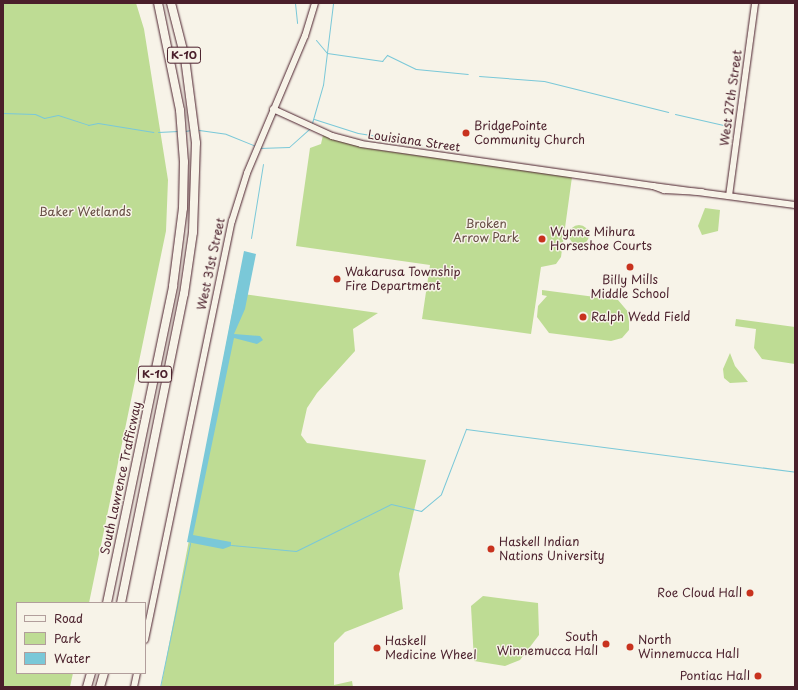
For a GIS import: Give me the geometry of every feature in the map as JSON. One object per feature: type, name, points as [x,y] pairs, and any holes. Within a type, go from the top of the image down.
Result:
[{"type":"highway","name":"South Lawrence Trafficway","points":[[107,602],[174,278],[184,199],[183,142],[180,110],[158,3]]},
{"type":"highway","name":"South Lawrence Trafficway","points":[[121,602],[189,268],[195,209],[196,143],[192,108],[182,45],[171,3]]},
{"type":"highway","points":[[87,687],[91,674]]},
{"type":"highway","points":[[100,687],[104,674]]},
{"type":"main road","name":"West 31st Street","points":[[146,635],[228,238],[250,163],[303,41],[315,3]]},
{"type":"main road","name":"West 27th Street","points":[[729,196],[754,3]]},
{"type":"main road","name":"Louisiana Street","points":[[273,109],[321,132],[361,144],[654,186],[664,190],[702,192],[795,205]]},
{"type":"main road","points":[[134,687],[138,674]]},
{"type":"green space","name":"Baker Wetlands","points":[[3,3],[136,3],[144,29],[168,180],[166,231],[89,602],[16,602],[16,674],[73,674],[70,687],[3,687]]},
{"type":"green space","name":"Broken Arrow Park","points":[[323,135],[365,148],[572,177],[561,257],[556,264],[541,267],[531,334],[422,319],[430,265],[296,246],[310,148],[321,144]]},
{"type":"green space","points":[[705,208],[720,210],[718,231],[702,235],[698,226]]},
{"type":"green space","points":[[579,225],[586,228],[589,235],[586,242],[579,245],[572,242],[569,235],[572,228]]},
{"type":"green space","points":[[542,290],[618,300],[629,313],[629,330],[622,338],[611,341],[549,333],[537,317],[538,306],[547,296],[542,295]]},
{"type":"green space","points":[[236,293],[378,313],[353,329],[355,351],[317,393],[307,408],[301,435],[307,443],[426,460],[399,574],[403,609],[345,632],[334,643],[334,685],[352,681],[353,687],[161,687]]},
{"type":"green space","points":[[736,319],[795,327],[795,364],[762,359],[754,348],[756,329],[735,326]]},
{"type":"green space","points":[[730,353],[735,366],[748,382],[730,383],[724,378],[723,369]]},
{"type":"green space","points":[[483,596],[538,603],[539,635],[520,660],[505,666],[474,661],[471,606]]},
{"type":"water","points":[[244,251],[256,254],[245,309],[234,334],[260,336],[263,340],[257,344],[234,338],[193,535],[231,542],[231,546],[223,549],[187,542]]},
{"type":"waterway","points":[[295,3],[297,23]]},
{"type":"waterway","points":[[312,123],[323,85],[333,3]]},
{"type":"waterway","points":[[316,40],[327,53],[382,61],[387,55],[416,69],[468,74]]},
{"type":"waterway","points":[[479,76],[544,81],[668,112]]},
{"type":"waterway","points":[[3,113],[35,114],[44,118],[58,115],[88,125],[98,123],[153,132]]},
{"type":"waterway","points":[[675,114],[728,126]]},
{"type":"waterway","points":[[314,119],[358,133],[401,140]]},
{"type":"waterway","points":[[259,148],[289,147],[310,128]]},
{"type":"waterway","points":[[185,131],[191,130]]},
{"type":"waterway","points":[[199,130],[226,134],[255,146]]},
{"type":"waterway","points":[[158,132],[178,131]]},
{"type":"waterway","points":[[411,143],[422,145]]},
{"type":"waterway","points":[[251,238],[263,164]]},
{"type":"waterway","points":[[231,545],[296,551],[391,504],[421,511],[441,494],[466,429],[795,472]]},
{"type":"waterway","points":[[160,687],[190,543]]},
{"type":"place","name":"BridgePointe Community Church","points":[[466,133]]},
{"type":"place","name":"Wynne Mihura Horseshoe Courts","points":[[542,239]]},
{"type":"place","name":"Billy Mills Middle School","points":[[630,267]]},
{"type":"place","name":"Wakarusa Township Fire Department","points":[[337,279]]},
{"type":"place","name":"Ralph Wedd Field","points":[[583,317]]},
{"type":"place","name":"Haskell Indian Nations University","points":[[491,549]]},
{"type":"place","name":"Roe Cloud Hall","points":[[750,593]]},
{"type":"place","name":"South Winnemucca Hall","points":[[606,644]]},
{"type":"place","name":"North Winnemucca Hall","points":[[630,647]]},
{"type":"place","name":"Haskell Medicine Wheel","points":[[377,648]]},
{"type":"place","name":"Pontiac Hall","points":[[758,676]]}]
